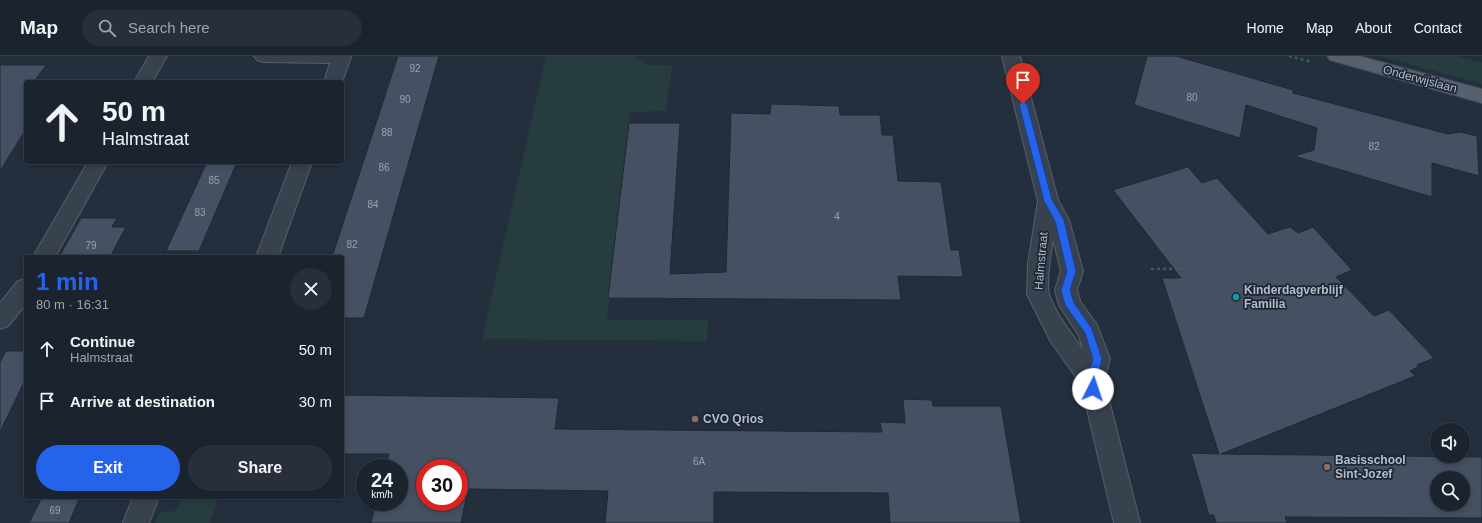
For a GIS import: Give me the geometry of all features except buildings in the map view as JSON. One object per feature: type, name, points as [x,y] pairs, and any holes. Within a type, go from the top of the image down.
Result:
[{"type":"main road","name":"Onderwijslaan","points":[[1336,56],[1482,96]]},
{"type":"street","points":[[144,80],[158,56]]},
{"type":"street","points":[[263,56],[342,56],[334,80]]},
{"type":"street","name":"Halmstraat","points":[[1011,56],[1048,201],[1039,264],[1038,294],[1059,335],[1092,380],[1127,523]]},
{"type":"street","points":[[45,255],[97,164]]},
{"type":"street","points":[[268,255],[301,164]]},
{"type":"street","points":[[1048,201],[1059,220],[1072,271],[1066,290],[1070,305],[1089,332],[1098,359],[1092,380]]},
{"type":"street","points":[[0,319],[24,290]]},
{"type":"street","points":[[136,523],[145,499]]},
{"type":"path","points":[[1151,269],[1198,269]]},
{"type":"green space","points":[[546,56],[634,56],[646,65],[672,65],[666,111],[630,112],[607,320],[708,320],[707,341],[482,339]]},
{"type":"green space","points":[[1380,56],[1457,56],[1482,63],[1482,84]]},
{"type":"green space","points":[[180,499],[218,499],[210,523],[155,523],[160,512],[176,511]]},
{"type":"place","name":"Kinderdagverblijf Familia","points":[[1236,297]]},
{"type":"place","name":"CVO Qrios","points":[[695,419]]},
{"type":"place","name":"Basisschool Sint-Jozef","points":[[1327,467]]},
{"type":"route","points":[[1023,104],[1048,201],[1059,220],[1072,271],[1066,290],[1070,305],[1089,332],[1098,359],[1092,380],[1093,389]]}]
